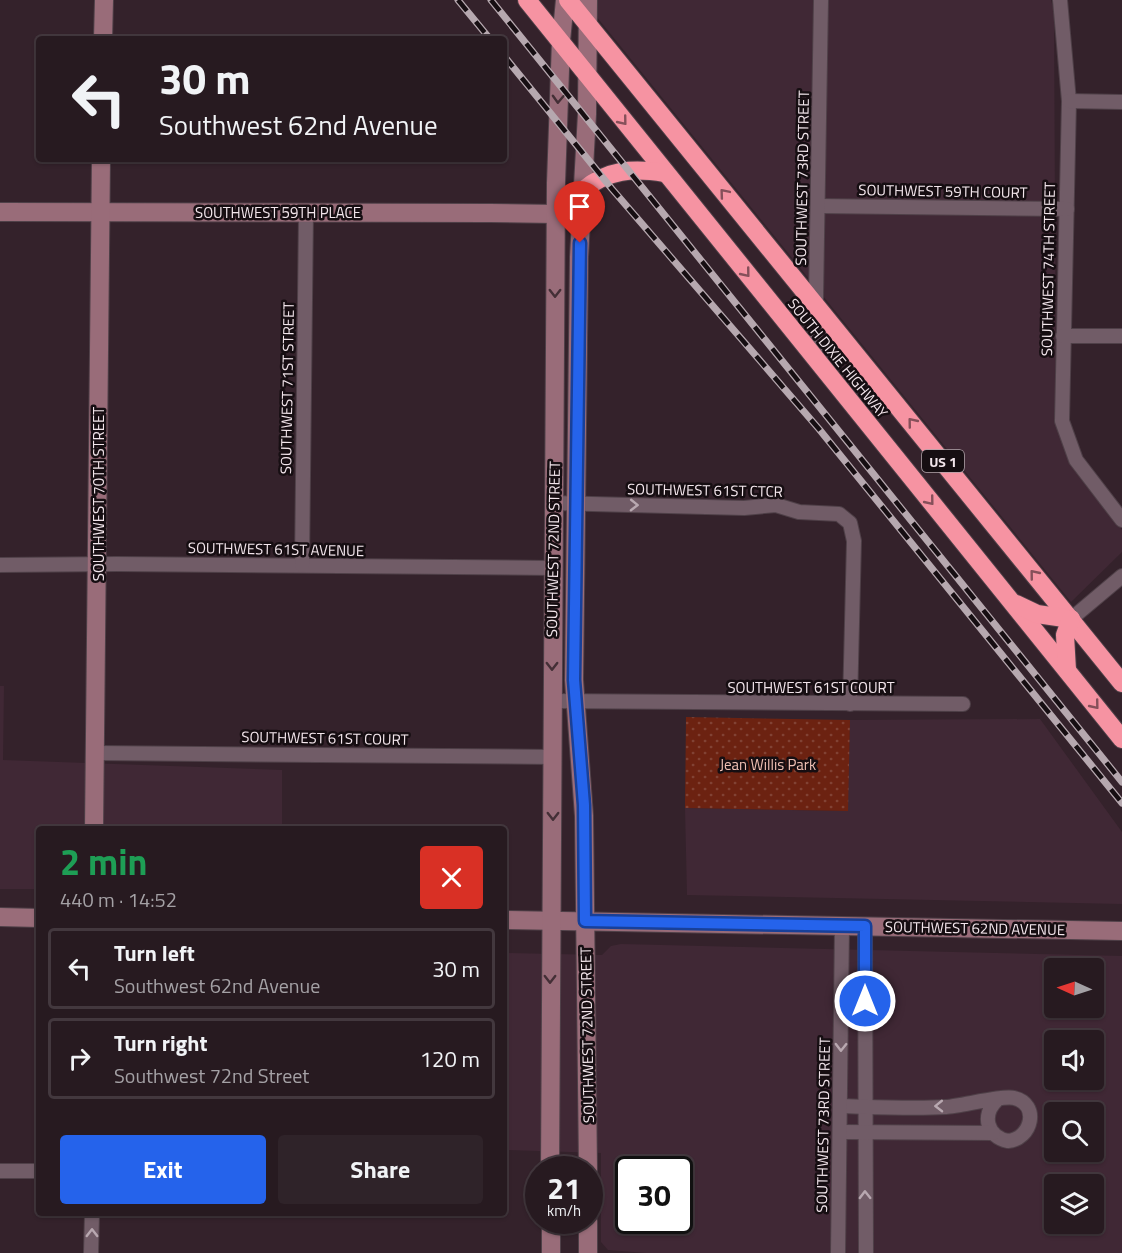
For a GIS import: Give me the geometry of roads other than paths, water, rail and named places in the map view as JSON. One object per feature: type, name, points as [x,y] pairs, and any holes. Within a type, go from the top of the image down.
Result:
[{"type":"highway","name":"SOUTH DIXIE HIGHWAY","points":[[527,0],[1122,739]]},
{"type":"highway","name":"SOUTH DIXIE HIGHWAY","points":[[566,0],[816,302],[1122,683]]},
{"type":"highway","points":[[582,191],[596,179],[626,170],[665,174]]},
{"type":"highway","points":[[1011,602],[1037,614],[1071,620],[1065,635],[1064,650],[1068,672]]},
{"type":"main road","points":[[103,36],[104,0]]},
{"type":"main road","name":"SOUTHWEST 72ND STREET","points":[[550,1156],[554,758],[551,701],[556,214],[561,41],[566,0]]},
{"type":"main road","name":"SOUTHWEST 72ND STREET","points":[[588,0],[579,257],[576,503],[576,702],[584,805],[588,1156]]},
{"type":"main road","name":"SOUTHWEST 70TH STREET","points":[[94,826],[101,162]]},
{"type":"main road","name":"SOUTHWEST 59TH PLACE","points":[[0,212],[556,214]]},
{"type":"main road","points":[[556,214],[567,218],[573,227],[579,257]]},
{"type":"main road","points":[[0,917],[36,918]]},
{"type":"main road","name":"SOUTHWEST 62ND AVENUE","points":[[507,920],[1122,932]]},
{"type":"main road","points":[[551,1234],[551,1253]]},
{"type":"main road","points":[[588,1234],[588,1253]]},
{"type":"street","name":"SOUTHWEST 73RD STREET","points":[[815,357],[822,0]]},
{"type":"street","name":"SOUTHWEST 74TH STREET","points":[[1060,0],[1069,101],[1061,408],[1065,434],[1076,460],[1122,520]]},
{"type":"street","points":[[1069,101],[1122,102]]},
{"type":"street","name":"SOUTHWEST 59TH COURT","points":[[818,206],[1067,209]]},
{"type":"street","name":"SOUTHWEST 71ST STREET","points":[[302,565],[306,212]]},
{"type":"street","points":[[1063,336],[1122,336]]},
{"type":"street","name":"SOUTHWEST 61ST CTCR","points":[[554,503],[744,508],[776,505],[799,512],[839,514],[852,527],[854,541],[850,704]]},
{"type":"street","name":"SOUTHWEST 61ST AVENUE","points":[[0,565],[552,568]]},
{"type":"street","points":[[1071,620],[1122,576]]},
{"type":"street","name":"SOUTHWEST 61ST COURT","points":[[551,701],[963,704]]},
{"type":"street","name":"SOUTHWEST 61ST COURT","points":[[96,753],[554,758]]},
{"type":"street","name":"SOUTHWEST 73RD STREET","points":[[838,1253],[842,925]]},
{"type":"street","points":[[865,926],[866,1253]]},
{"type":"street","points":[[840,1106],[945,1107],[1007,1097],[1018,1099],[1029,1110],[1031,1120],[1026,1132],[1016,1139],[1002,1140],[993,1134],[988,1125],[988,1114],[997,1100]]},
{"type":"street","points":[[840,1132],[993,1134]]},
{"type":"street","points":[[0,1171],[36,1171]]},
{"type":"street","points":[[92,1216],[92,1253]]},
{"type":"railway","points":[[458,0],[488,36]]},
{"type":"railway","points":[[491,0],[1122,782]]},
{"type":"railway","points":[[507,60],[612,189],[819,429],[1122,803]]},
{"type":"park label","name":"Jean Willis Park","points":[[768,764]]}]
